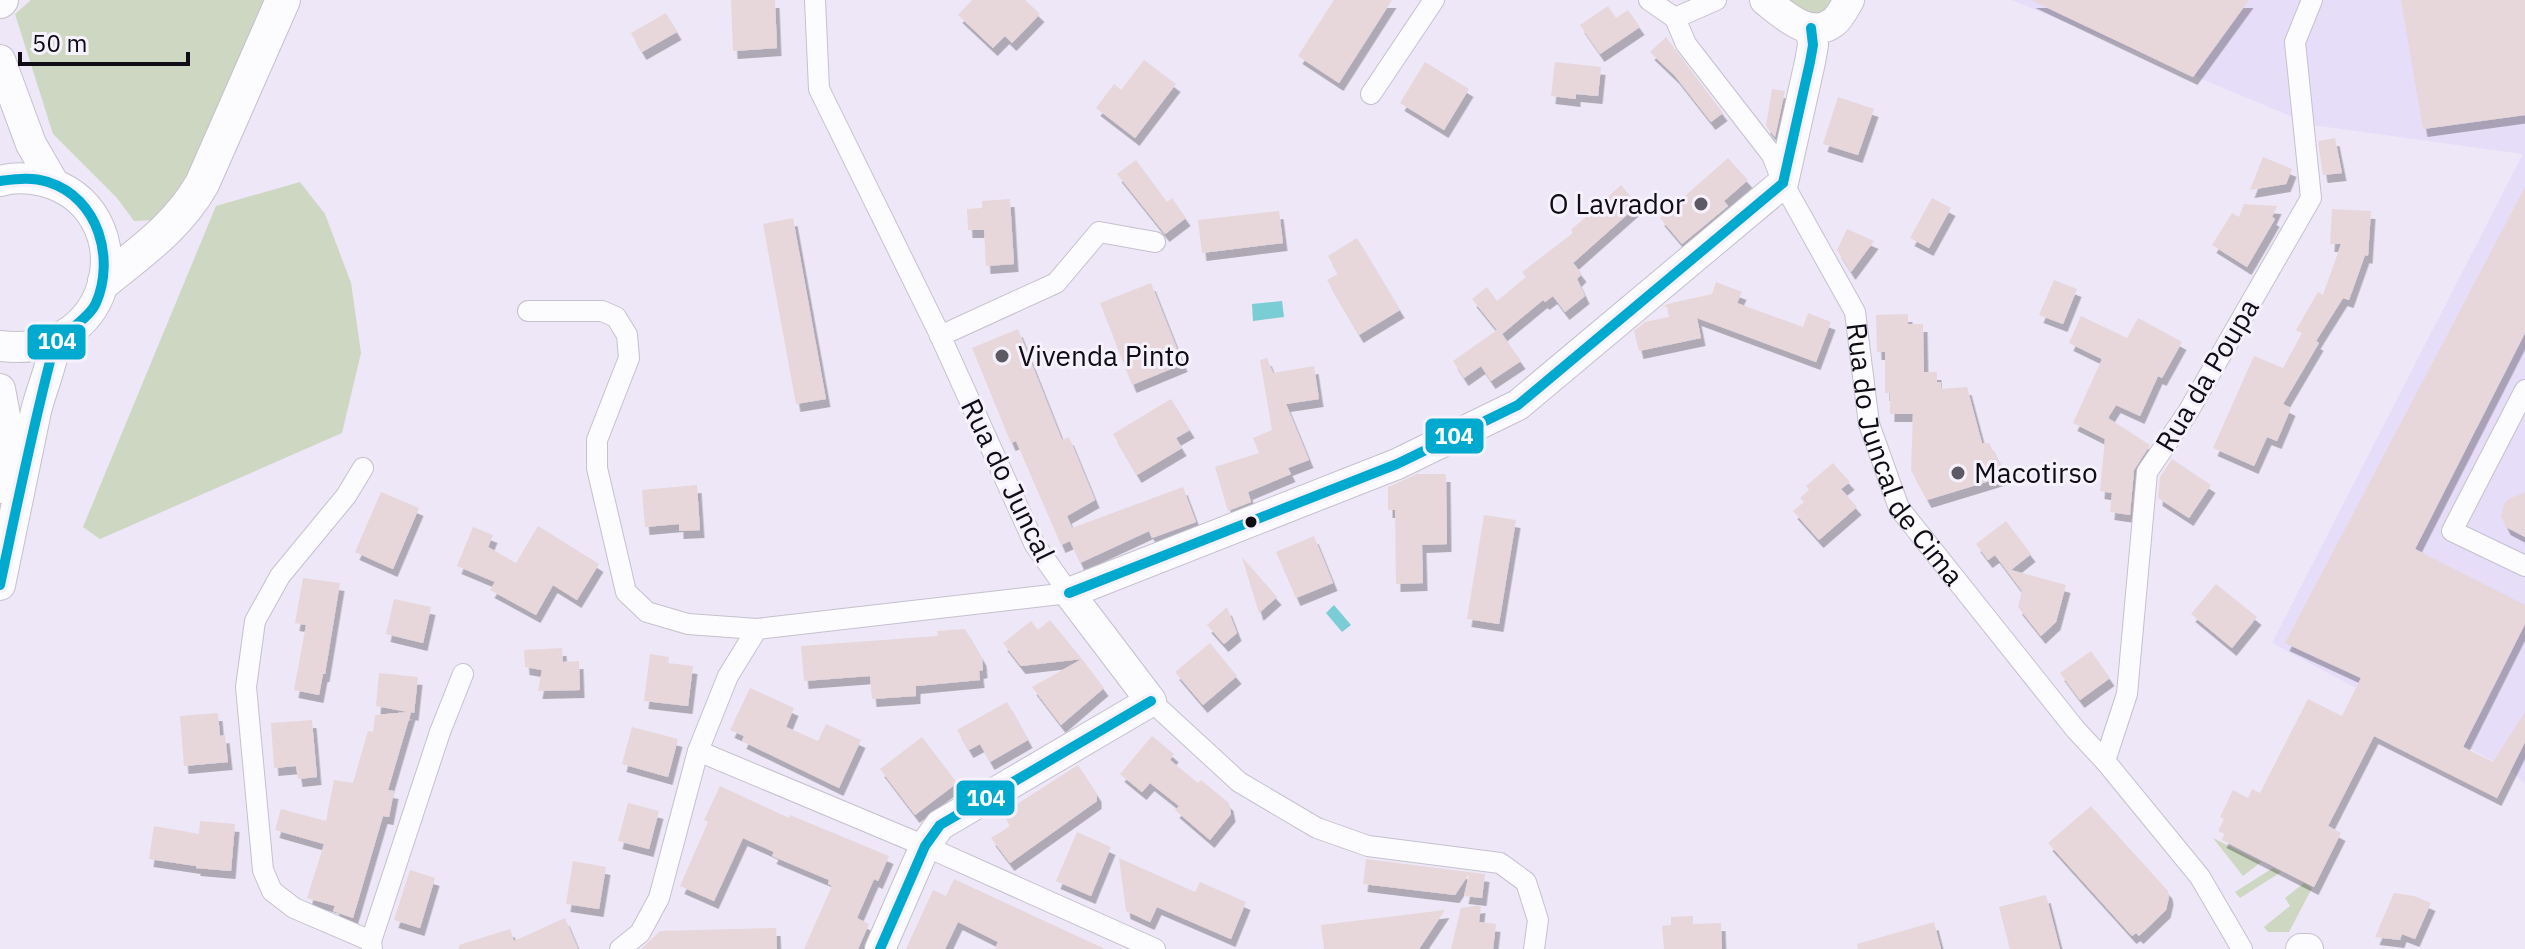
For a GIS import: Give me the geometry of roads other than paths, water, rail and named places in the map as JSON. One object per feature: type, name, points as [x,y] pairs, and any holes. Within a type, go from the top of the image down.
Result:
[{"type":"main road","points":[[105,281],[168,230],[188,208],[202,184],[283,0]]},
{"type":"street","name":"Rua do Juncal","points":[[815,0],[819,89],[940,336],[1035,545],[1069,593],[1151,701],[1239,782],[1317,828],[1368,846],[1500,863],[1526,882],[1538,920],[1534,949]]},
{"type":"street","points":[[1371,94],[1434,0]]},
{"type":"street","points":[[1649,0],[1675,18],[1716,0]]},
{"type":"street","points":[[1765,0],[1797,25],[1811,28],[1835,21],[1849,0]]},
{"type":"street","name":"Rua da Poupa","points":[[2105,761],[2127,694],[2147,472],[2188,412],[2311,198],[2295,42],[2312,0]]},
{"type":"street","name":"Rua do Juncal de Cima","points":[[1675,18],[1686,44],[1772,155],[1783,183],[1855,312],[1869,424],[1899,508],[2076,730],[2200,877],[2242,949]]},
{"type":"street","points":[[528,311],[602,311],[616,317],[627,335],[629,358],[597,440],[597,468],[626,592],[647,612],[688,624],[757,629],[1069,593],[1397,464],[1518,405],[1783,183],[1810,62],[1813,45],[1811,28]]},
{"type":"street","points":[[0,60],[31,144],[54,184]]},
{"type":"street","points":[[0,181],[30,178],[54,184],[74,196],[90,213],[101,234],[106,257],[105,281],[95,306],[78,327],[55,342],[28,349],[0,346]]},
{"type":"street","points":[[940,336],[1056,283],[1099,232],[1155,242]]},
{"type":"street","points":[[0,585],[41,388],[52,366],[55,342]]},
{"type":"street","points":[[0,389],[8,432],[0,488]]},
{"type":"street","points":[[2525,390],[2452,531],[2525,566]]},
{"type":"street","points":[[363,468],[346,496],[280,576],[255,621],[246,687],[263,870],[272,891],[294,908],[372,945],[440,732],[463,674]]},
{"type":"street","points":[[620,949],[640,933],[659,898],[698,751],[728,676],[757,629]]},
{"type":"street","points":[[880,949],[925,846],[940,825],[1151,701]]},
{"type":"street","points":[[698,751],[925,846],[1155,949]]},
{"type":"water","points":[[1282,301],[1284,317],[1253,321],[1252,304]]},
{"type":"water","points":[[1334,605],[1351,625],[1342,632],[1326,613]]},
{"type":"place","name":"O Lavrador","points":[[1701,204]]},
{"type":"place","name":"Vivenda Pinto","points":[[1002,356]]},
{"type":"place","name":"Macotirso","points":[[1958,473]]}]
